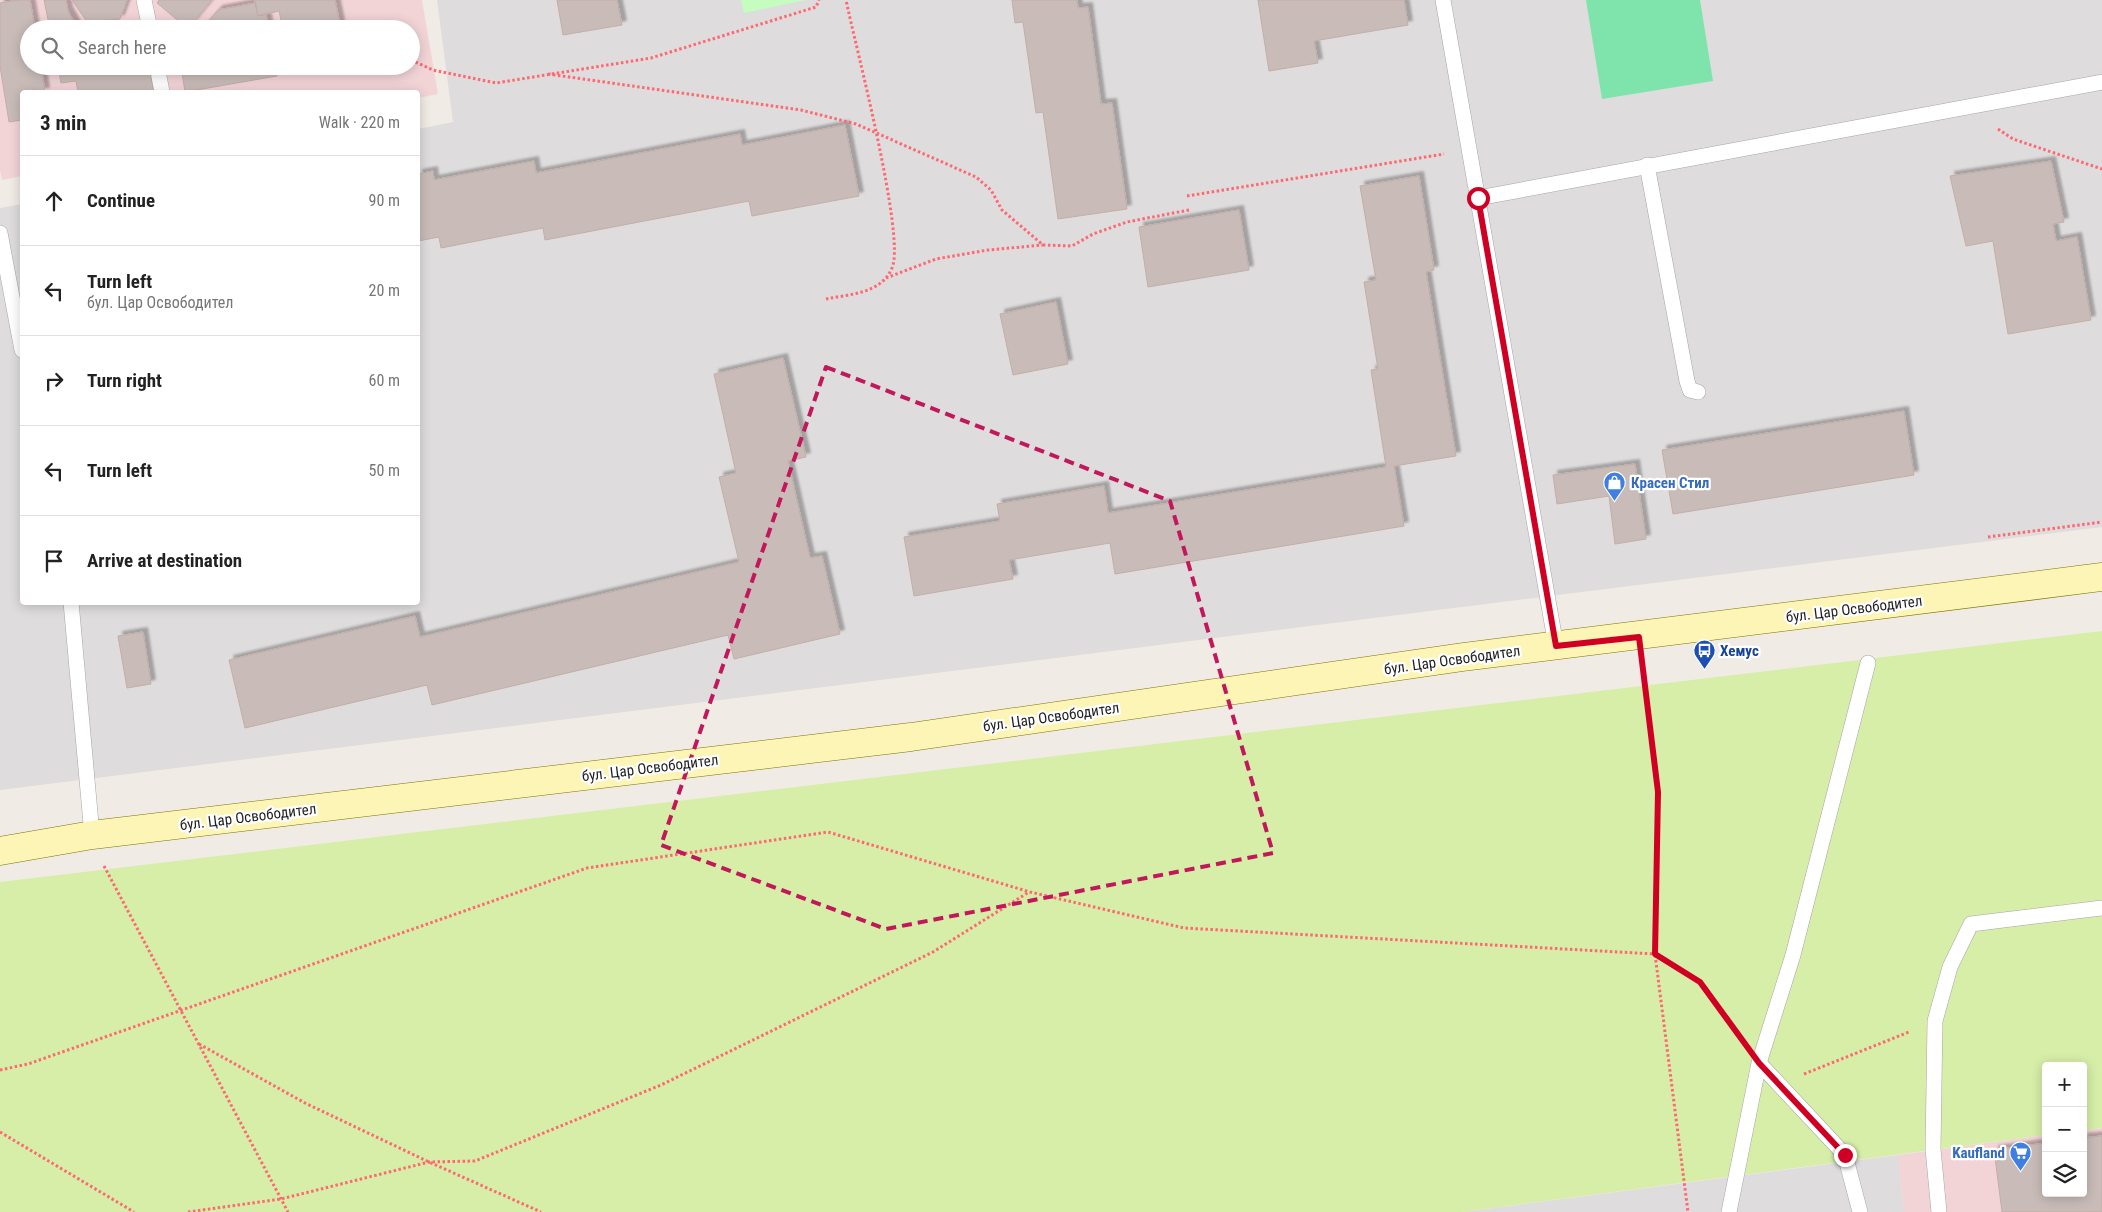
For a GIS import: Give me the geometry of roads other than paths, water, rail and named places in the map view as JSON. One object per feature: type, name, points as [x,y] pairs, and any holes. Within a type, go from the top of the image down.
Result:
[{"type":"main road","name":"бул. Цар Освободител","points":[[0,851],[92,836],[911,737],[1556,646],[2102,577]]},
{"type":"lane","points":[[144,0],[148,20]]},
{"type":"lane","points":[[1443,0],[1556,646]]},
{"type":"lane","points":[[159,75],[162,90]]},
{"type":"lane","points":[[1478,198],[1647,165],[2102,82]]},
{"type":"lane","points":[[1647,165],[1687,381],[1690,390],[1698,392]]},
{"type":"lane","points":[[0,233],[20,339]]},
{"type":"lane","points":[[71,605],[92,836]]},
{"type":"lane","points":[[1729,1212],[1759,1063],[1793,955],[1868,663]]},
{"type":"lane","points":[[1939,1212],[1933,1149],[1935,1021],[1950,967],[1970,924],[2102,908]]},
{"type":"lane","points":[[1759,1063],[1845,1155],[1860,1212]]},
{"type":"place","name":"Красен Стил","points":[[1615,502]]},
{"type":"place","name":"Хемус","points":[[1704,670]]},
{"type":"place","name":"Kaufland","points":[[2021,1172]]}]
